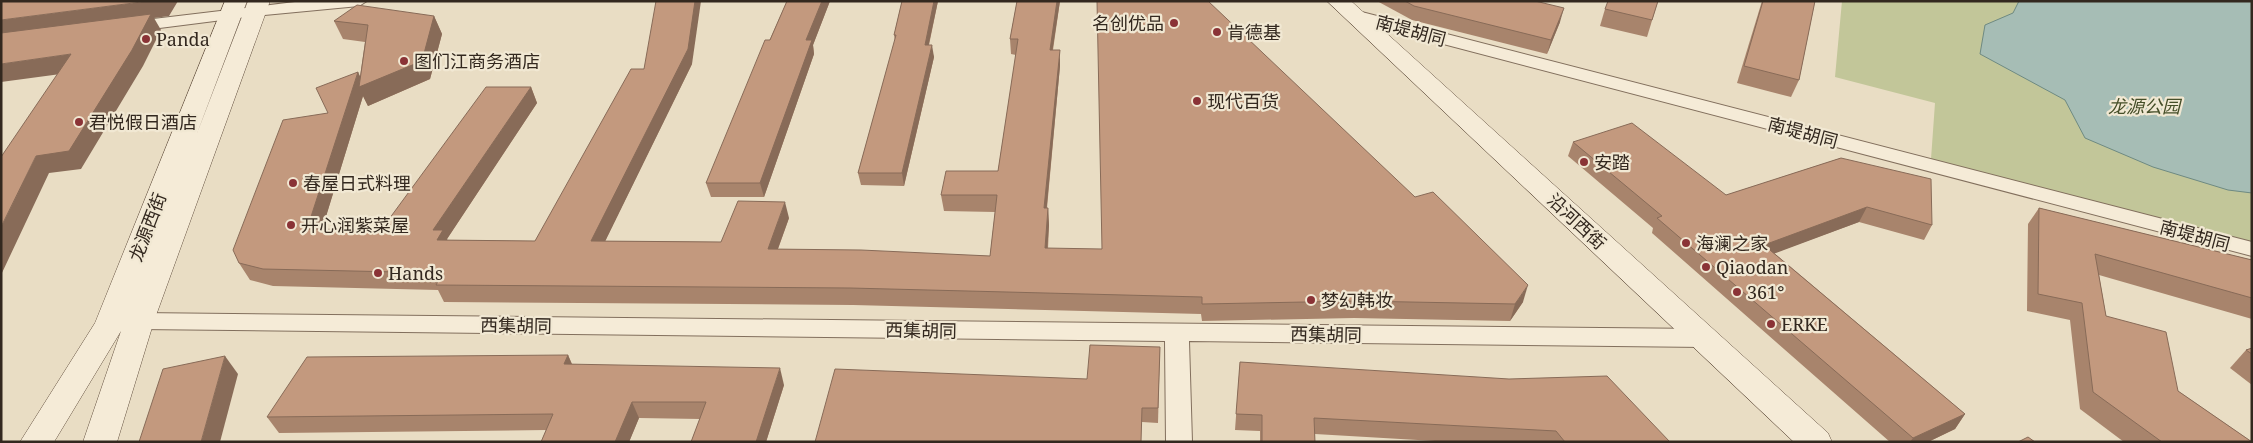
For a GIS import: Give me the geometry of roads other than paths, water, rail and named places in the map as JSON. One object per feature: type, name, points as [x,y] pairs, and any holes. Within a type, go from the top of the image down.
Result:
[{"type":"main road","name":"龙源西街","points":[[100,442],[244,7]]},
{"type":"main road","name":"龙源西街","points":[[36,442],[109,325],[244,7]]},
{"type":"main road","name":"沿河西街","points":[[1346,8],[1816,442]]},
{"type":"street","points":[[110,30],[244,7],[359,1]]},
{"type":"street","name":"南堤胡同","points":[[1346,8],[2252,249]]},
{"type":"street","name":"西集胡同","points":[[139,321],[1704,338]]},
{"type":"street","points":[[1177,333],[1179,442]]},
{"type":"water","points":[[2019,1],[2252,1],[2252,193],[2228,190],[2153,167],[2085,138],[2065,100],[1980,54],[1985,25],[2013,13]]},
{"type":"place","name":"名创优品","points":[[1174,23]]},
{"type":"place","name":"肯德基","points":[[1217,32]]},
{"type":"place","name":"Panda","points":[[146,39]]},
{"type":"place","name":"图们江商务酒店","points":[[404,61]]},
{"type":"place","name":"现代百货","points":[[1197,101]]},
{"type":"place","name":"君悦假日酒店","points":[[79,122]]},
{"type":"place","name":"安踏","points":[[1584,162]]},
{"type":"place","name":"春屋日式料理","points":[[293,183]]},
{"type":"place","name":"开心润紫菜屋","points":[[291,225]]},
{"type":"place","name":"海澜之家","points":[[1686,243]]},
{"type":"place","name":"Qiaodan","points":[[1706,267]]},
{"type":"place","name":"Hands","points":[[378,273]]},
{"type":"place","name":"361°","points":[[1737,292]]},
{"type":"place","name":"梦幻韩妆","points":[[1311,300]]},
{"type":"place","name":"ERKE","points":[[1771,324]]},
{"type":"park label","name":"龙源公园","points":[[2144,106]]}]
